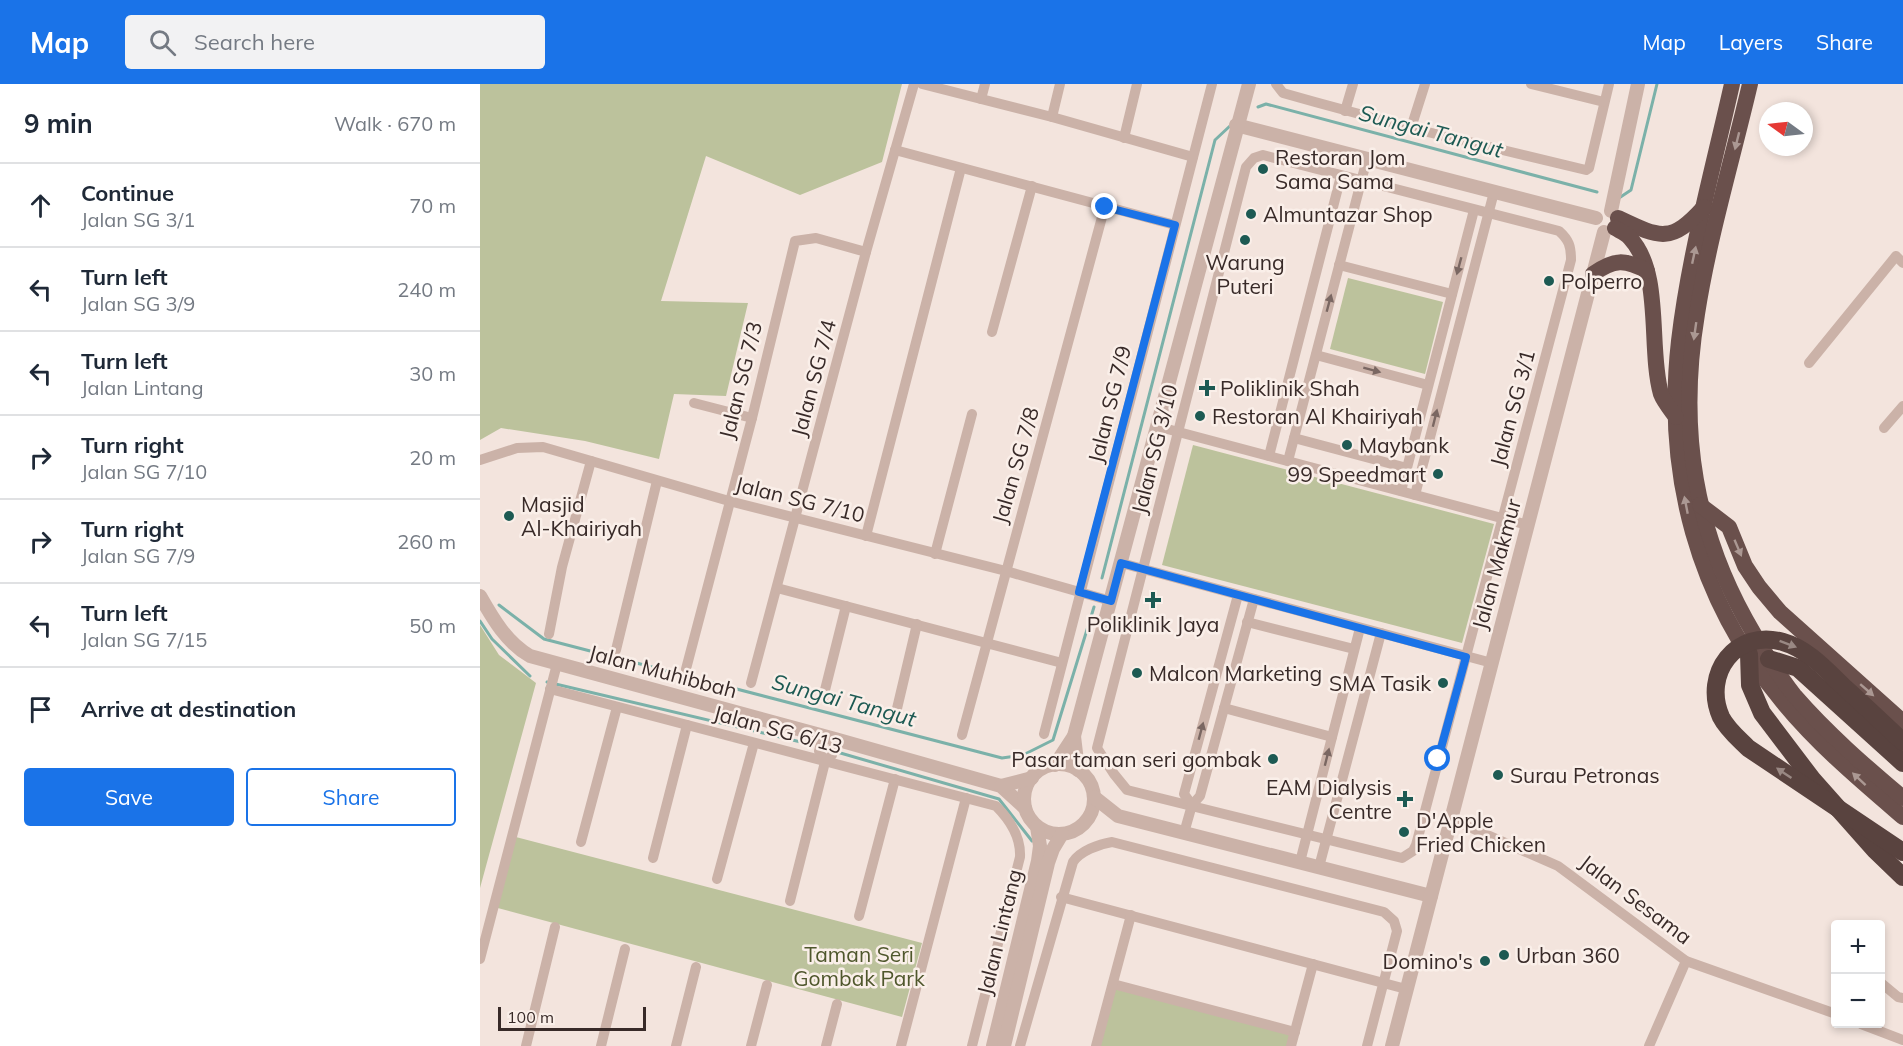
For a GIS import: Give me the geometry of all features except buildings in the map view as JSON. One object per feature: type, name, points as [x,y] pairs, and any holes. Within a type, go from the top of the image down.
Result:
[{"type":"highway","points":[[1732,84],[1683,312],[1676,370],[1679,470],[1693,536],[1722,612],[1781,701],[1801,712],[1829,733],[1903,798]]},
{"type":"highway","points":[[1750,84],[1703,283],[1693,344],[1689,395],[1691,449],[1700,506],[1729,588],[1801,712],[1866,785],[1903,817]]},
{"type":"highway","points":[[1744,110],[1756,84]]},
{"type":"highway","points":[[1744,110],[1760,84]]},
{"type":"highway","points":[[1612,222],[1655,234],[1668,235],[1689,224],[1705,206]]},
{"type":"highway","points":[[1612,222],[1629,236],[1637,247],[1647,271],[1652,297],[1655,367],[1662,397],[1676,417]]},
{"type":"highway","points":[[1593,274],[1614,262],[1628,262],[1647,271]]},
{"type":"highway","points":[[1700,506],[1729,527],[1745,566],[1780,612],[1903,722]]},
{"type":"highway","points":[[1903,742],[1817,662],[1795,646],[1782,641],[1768,639],[1741,645],[1726,659],[1716,678],[1717,705],[1722,718],[1736,736],[1781,771],[1903,852]]},
{"type":"highway","points":[[1749,654],[1750,685],[1762,713],[1812,779],[1875,850],[1903,877]]},
{"type":"highway","points":[[1769,659],[1798,668],[1903,763]]},
{"type":"street","name":"Jalan SG 7/4","points":[[751,683],[866,252],[914,84]]},
{"type":"street","points":[[922,84],[1052,117],[1193,157]]},
{"type":"street","points":[[981,99],[985,84]]},
{"type":"street","points":[[1052,117],[1060,84]]},
{"type":"street","points":[[1124,138],[1137,84]]},
{"type":"street","name":"Jalan SG 7/9","points":[[1044,734],[1212,84]]},
{"type":"street","points":[[1055,765],[1074,736],[1236,125],[1249,84]]},
{"type":"street","points":[[1276,84],[1279,90],[1288,94],[1345,111],[1586,170],[1589,168],[1609,84]]},
{"type":"street","points":[[1345,111],[1353,84]]},
{"type":"street","points":[[1411,128],[1425,84]]},
{"type":"street","points":[[1531,84],[1604,102]]},
{"type":"street","points":[[1236,125],[1596,218],[1598,228],[1612,222],[1638,84]]},
{"type":"street","points":[[896,150],[1175,225]]},
{"type":"street","name":"Jalan SG 3/10","points":[[1192,806],[1127,790],[1097,748],[1246,167],[1251,160],[1263,155],[1341,176]]},
{"type":"street","points":[[1288,461],[1367,159]]},
{"type":"street","points":[[866,536],[961,168]]},
{"type":"street","points":[[1269,456],[1341,176],[1488,212]]},
{"type":"street","points":[[992,332],[1032,186]]},
{"type":"street","points":[[1415,495],[1494,192]]},
{"type":"street","name":"Jalan SG 7/8","points":[[962,735],[1105,207]]},
{"type":"street","points":[[1401,491],[1474,210]]},
{"type":"street","name":"Jalan SG 3/1","points":[[1326,839],[1402,858],[1408,855],[1416,845],[1571,260],[1571,247],[1567,238],[1559,231],[1488,212]]},
{"type":"street","name":"Jalan Makmur","points":[[1392,1046],[1593,274],[1612,222]]},
{"type":"street","name":"Jalan SG 7/3","points":[[686,669],[752,418],[795,241],[816,238],[866,252]]},
{"type":"street","points":[[1809,363],[1899,260]]},
{"type":"street","points":[[1339,265],[1452,294]]},
{"type":"street","points":[[1303,323],[1323,329]]},
{"type":"street","points":[[1316,355],[1428,385]]},
{"type":"street","points":[[1436,357],[1450,360]]},
{"type":"street","points":[[694,403],[752,418]]},
{"type":"street","points":[[1884,428],[1903,406]]},
{"type":"street","points":[[935,554],[972,414]]},
{"type":"street","points":[[1156,426],[1528,525]]},
{"type":"street","points":[[1294,438],[1407,468]]},
{"type":"street","name":"Jalan SG 7/10","points":[[480,460],[517,448],[543,447],[729,501],[1006,571],[1111,601]]},
{"type":"street","points":[[549,634],[562,567],[591,460]]},
{"type":"street","points":[[616,650],[657,481]]},
{"type":"street","points":[[1121,563],[1492,663]]},
{"type":"street","points":[[777,588],[1062,663]]},
{"type":"street","points":[[1238,595],[1184,794],[1192,806],[1326,839]]},
{"type":"street","name":"Jalan Muhibbah","points":[[480,596],[499,627],[519,650],[530,656],[1001,786],[1025,808]]},
{"type":"street","points":[[1184,833],[1192,806],[1200,796],[1254,599]]},
{"type":"street","points":[[823,698],[846,606]]},
{"type":"street","points":[[1247,622],[1354,649]]},
{"type":"street","points":[[895,717],[917,624]]},
{"type":"street","points":[[1300,862],[1360,628]]},
{"type":"street","points":[[1319,867],[1381,633]]},
{"type":"street","points":[[480,959],[557,664]]},
{"type":"street","name":"Jalan SG 6/13","points":[[552,684],[617,707],[996,806],[1016,833],[1021,845],[1020,857],[972,1046]]},
{"type":"street","points":[[581,842],[617,707]]},
{"type":"street","points":[[1224,708],[1332,737]]},
{"type":"street","points":[[653,858],[687,726]]},
{"type":"street","points":[[1074,736],[1078,770]]},
{"type":"street","points":[[790,901],[825,762],[832,755],[829,737]]},
{"type":"street","points":[[717,879],[754,743]]},
{"type":"street","points":[[1001,786],[1032,778],[1046,767],[1055,765],[1078,770],[1089,782],[1094,797],[1092,810],[1086,822]]},
{"type":"street","points":[[1032,778],[1025,792],[1025,808],[1032,822],[1045,832],[1062,834],[1071,832],[1086,822],[1118,816]]},
{"type":"street","points":[[859,916],[895,779]]},
{"type":"street","points":[[1094,797],[1118,816],[1431,896]]},
{"type":"street","points":[[901,1046],[966,798]]},
{"type":"street","name":"Jalan Sesama","points":[[1451,819],[1558,866],[1686,961],[1831,1012]]},
{"type":"street","name":"Jalan Lintang","points":[[993,1046],[1038,861],[1040,846],[1038,827]]},
{"type":"street","name":"Jalan Lintang","points":[[1004,1046],[1048,863],[1062,834]]},
{"type":"street","points":[[1020,1046],[1061,897],[1073,862],[1076,856],[1090,849],[1117,842],[1384,912],[1394,921],[1397,931],[1367,1046]]},
{"type":"street","points":[[1061,897],[1406,989]]},
{"type":"street","points":[[1096,1046],[1131,915]]},
{"type":"street","points":[[526,1046],[555,927]]},
{"type":"street","points":[[601,1046],[625,949]]},
{"type":"street","points":[[1648,1046],[1686,961]]},
{"type":"street","points":[[1291,1046],[1313,964]]},
{"type":"street","points":[[676,1046],[696,967]]},
{"type":"street","points":[[1113,984],[1295,1032]]},
{"type":"street","points":[[751,1046],[767,985]]},
{"type":"street","points":[[1885,986],[1898,997],[1903,998]]},
{"type":"street","points":[[826,1046],[837,1004]]},
{"type":"street","points":[[1874,1028],[1903,1040]]},
{"type":"green space","points":[[480,84],[902,84],[882,162],[800,195],[706,156],[661,301],[748,303],[726,396],[674,394],[659,459],[585,441],[501,428],[480,440]]},
{"type":"green space","points":[[1348,278],[1443,302],[1425,374],[1330,349]]},
{"type":"green space","points":[[1193,445],[1494,524],[1462,643],[1162,565]]},
{"type":"green space","points":[[480,625],[499,655],[536,683],[480,888]]},
{"type":"green space","name":"Taman Seri Gombak Park","points":[[512,836],[922,943],[902,1017],[494,907]]},
{"type":"green space","points":[[1113,984],[1295,1032],[1291,1046],[1096,1046]]},
{"type":"waterway","name":"Sungai Tangut","points":[[1619,198],[1631,190],[1657,84]]},
{"type":"waterway","name":"Sungai Tangut","points":[[1258,107],[1266,104],[1597,192]]},
{"type":"waterway","name":"Sungai Tangut","points":[[1102,578],[1215,140],[1231,125]]},
{"type":"waterway","name":"Sungai Tangut","points":[[499,605],[544,639],[1002,758],[1023,755],[1053,740],[1094,607]]},
{"type":"waterway","points":[[480,621],[492,639],[530,676]]},
{"type":"waterway","points":[[547,682],[805,743]]},
{"type":"waterway","points":[[837,752],[999,799],[1032,841]]},
{"type":"place","name":"Restoran Jom Sama Sama","points":[[1263,169]]},
{"type":"place","name":"Almuntazar Shop","points":[[1251,214]]},
{"type":"place","name":"Warung Puteri","points":[[1245,240]]},
{"type":"place","name":"Polperro","points":[[1549,281]]},
{"type":"place","name":"Poliklinik Shah","points":[[1207,388]]},
{"type":"place","name":"Restoran Al Khairiyah","points":[[1200,416]]},
{"type":"place","name":"Maybank","points":[[1347,445]]},
{"type":"place","name":"99 Speedmart","points":[[1438,474]]},
{"type":"place","name":"Masjid Al-Khairiyah","points":[[509,516]]},
{"type":"place","name":"Poliklinik Jaya","points":[[1153,600]]},
{"type":"place","name":"Malcon Marketing","points":[[1137,673]]},
{"type":"place","name":"SMA Tasik","points":[[1443,683]]},
{"type":"place","name":"Pasar taman seri gombak","points":[[1273,759]]},
{"type":"place","name":"Surau Petronas","points":[[1498,775]]},
{"type":"place","name":"EAM Dialysis Centre","points":[[1405,799]]},
{"type":"place","name":"D'Apple Fried Chicken","points":[[1404,832]]},
{"type":"place","name":"Urban 360","points":[[1504,955]]},
{"type":"place","name":"Domino's","points":[[1485,961]]},
{"type":"route","points":[[1105,207],[1175,225],[1079,592],[1111,601],[1121,563],[1466,657],[1438,759]]}]
